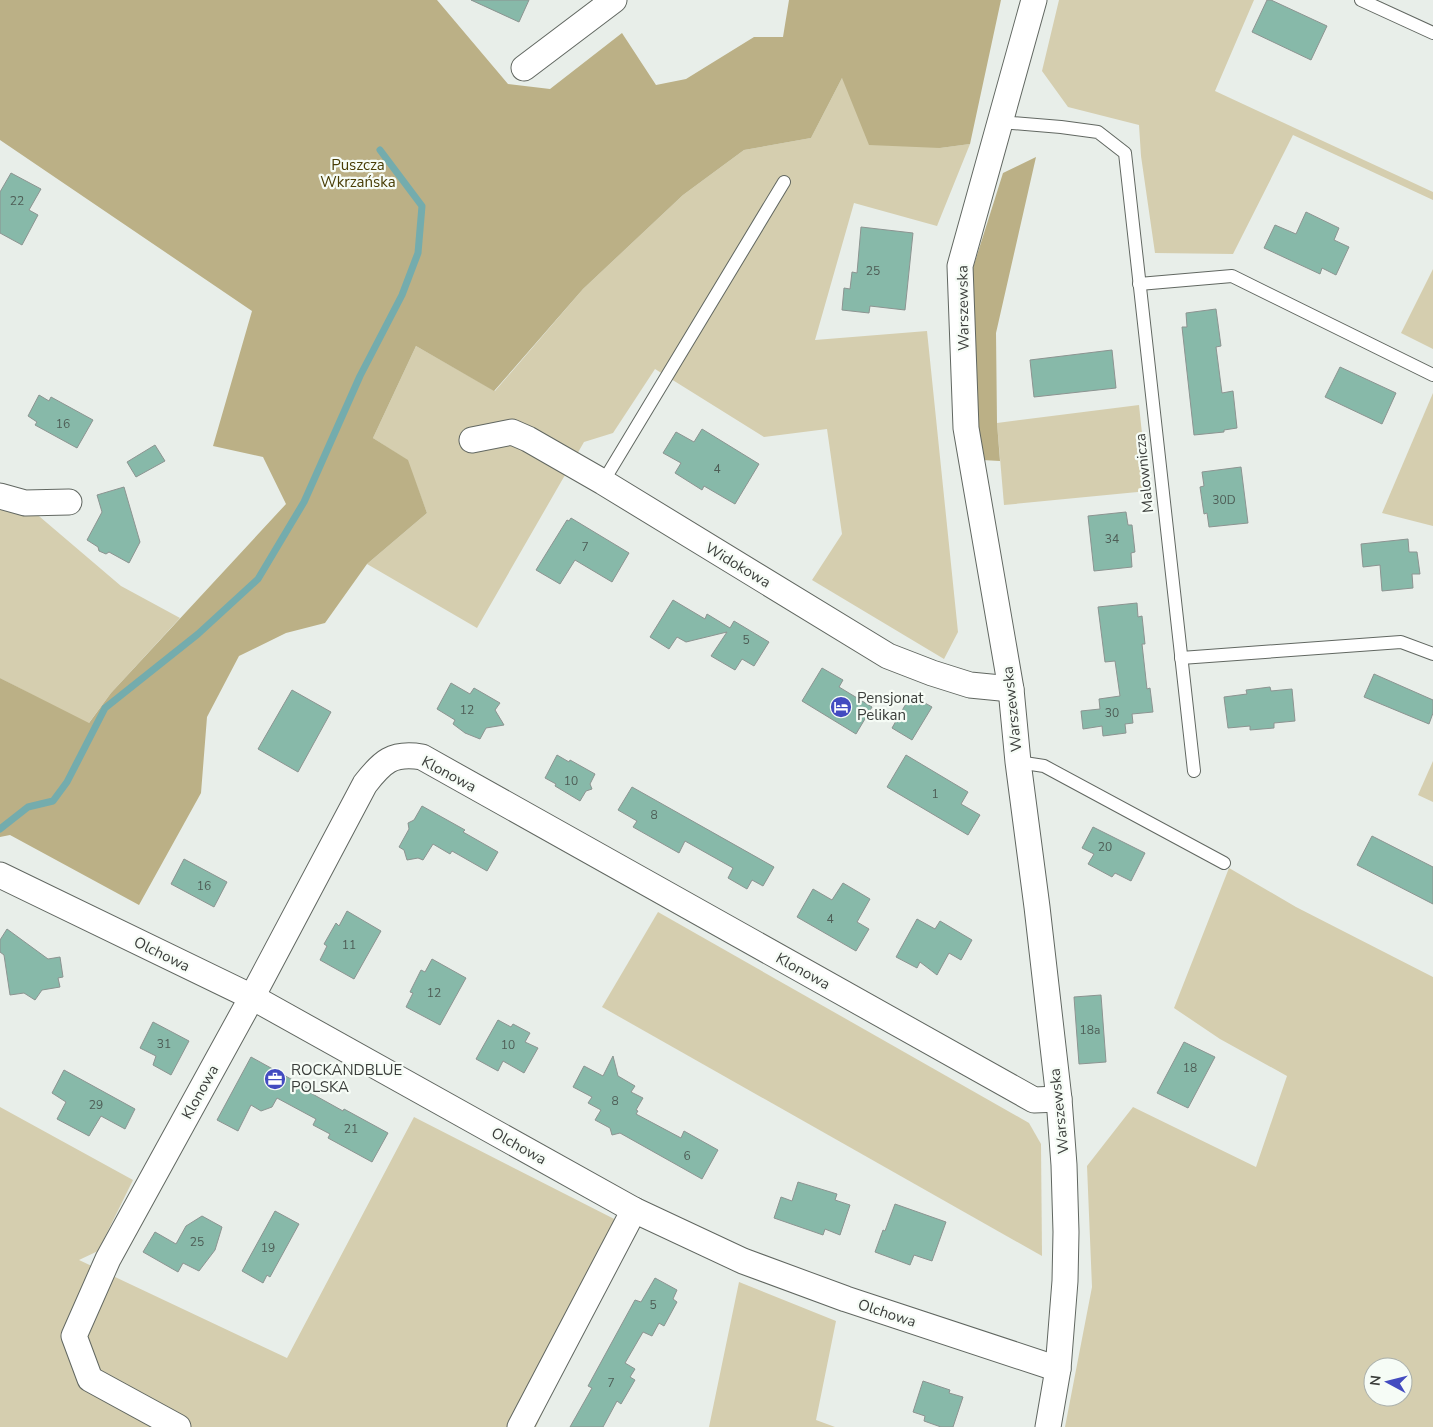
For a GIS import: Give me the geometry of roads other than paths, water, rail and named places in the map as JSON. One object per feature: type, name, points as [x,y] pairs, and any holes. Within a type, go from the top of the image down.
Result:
[{"type":"street","points":[[524,68],[614,0]]},
{"type":"street","name":"Warszewska","points":[[1034,0],[960,266],[966,428],[1011,689],[1018,762],[1059,1099],[1064,1166],[1065,1281],[1058,1369],[1048,1427]]},
{"type":"street","name":"Widokowa","points":[[472,440],[512,432],[528,439],[603,482],[888,656],[970,685],[1011,689]]},
{"type":"street","points":[[0,496],[26,503],[69,502]]},
{"type":"street","name":"Klonowa","points":[[178,1427],[90,1379],[74,1336],[108,1259],[252,997],[365,784],[378,767],[392,757],[408,755],[422,757],[1034,1100],[1059,1099]]},
{"type":"street","name":"Olchowa","points":[[0,875],[252,997],[634,1210],[743,1261],[846,1299],[1058,1369]]},
{"type":"street","points":[[520,1427],[634,1210]]},
{"type":"lane","points":[[1361,0],[1433,33]]},
{"type":"lane","name":"Malownicza","points":[[1000,122],[1098,132],[1125,153],[1194,771]]},
{"type":"lane","points":[[603,482],[784,182]]},
{"type":"lane","points":[[1139,284],[1232,276],[1433,375]]},
{"type":"lane","points":[[1181,658],[1401,642],[1433,654]]},
{"type":"lane","points":[[1018,762],[1044,766],[1224,863]]},
{"type":"waterway","points":[[0,829],[28,807],[53,801],[67,782],[105,708],[198,634],[258,579],[304,502],[360,376],[402,295],[418,253],[422,206],[380,150]]},
{"type":"place","name":"Pensjonat Pelikan","points":[[841,707]]},
{"type":"place","name":"ROCKANDBLUE POLSKA","points":[[275,1079]]},
{"type":"park label","name":"Puszcza Wkrzańska","points":[[358,174]]}]
